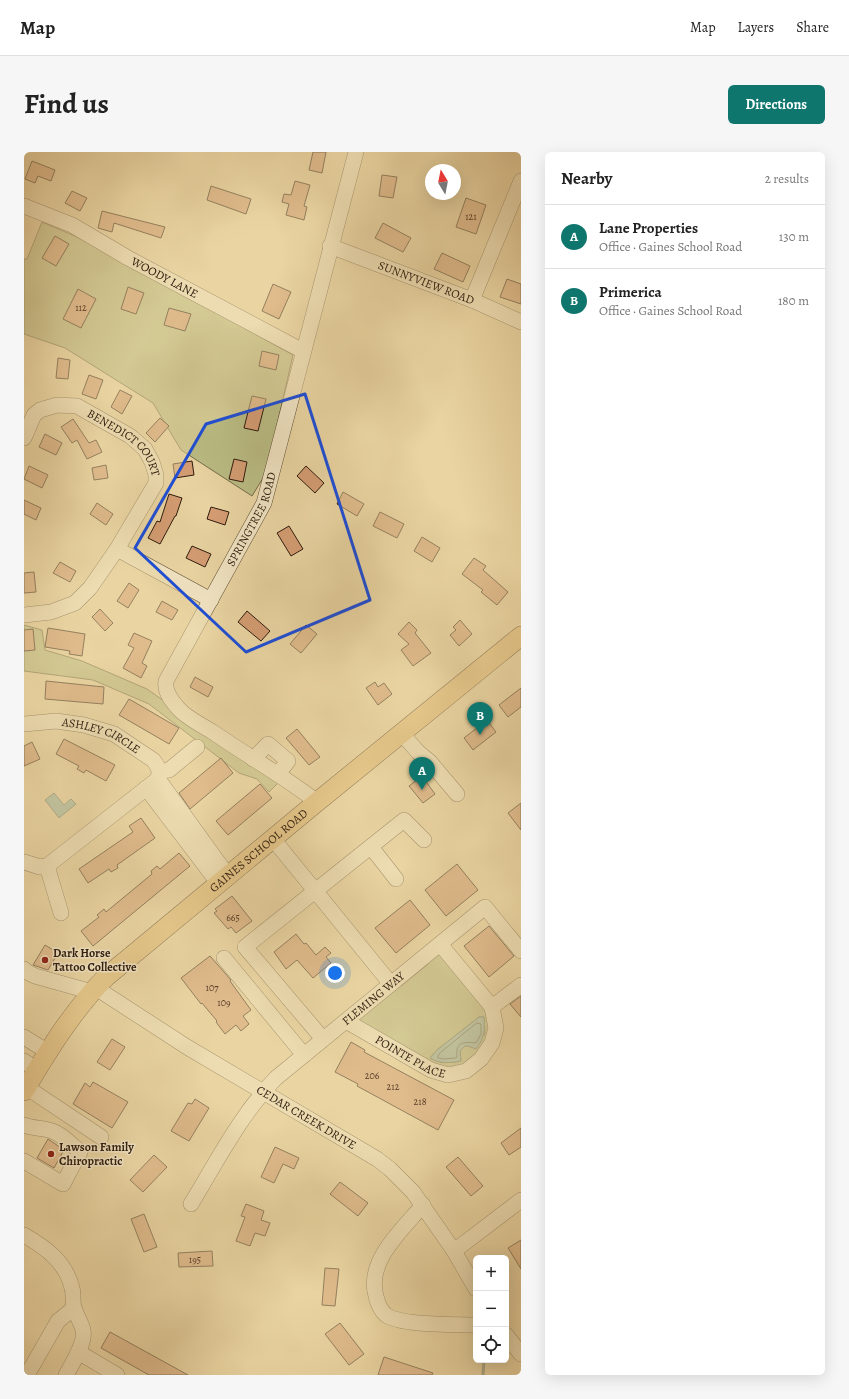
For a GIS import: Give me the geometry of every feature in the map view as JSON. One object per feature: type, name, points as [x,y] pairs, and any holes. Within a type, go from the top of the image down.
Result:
[{"type":"main road","name":"GAINES SCHOOL ROAD","points":[[25,1089],[30,1065],[48,1052],[62,1030],[106,977],[317,802],[521,636]]},
{"type":"street","name":"SPRINGTREE ROAD","points":[[317,802],[294,783],[254,759],[183,712],[170,698],[165,687],[166,681],[264,503],[330,246],[356,152]]},
{"type":"street","points":[[472,300],[521,180]]},
{"type":"street","name":"WOODY LANE","points":[[24,206],[72,225],[135,261],[303,351]]},
{"type":"street","name":"SUNNYVIEW ROAD","points":[[330,246],[472,300],[521,322]]},
{"type":"street","name":"BENEDICT COURT","points":[[24,438],[34,416],[40,410],[57,405],[77,406],[130,436],[145,449],[152,462],[156,475],[156,483],[117,549],[90,588],[75,603],[51,612],[24,615]]},
{"type":"street","points":[[117,549],[211,600]]},
{"type":"street","name":"ASHLEY CIRCLE","points":[[24,724],[56,721],[84,725],[114,734],[153,760],[157,765],[159,776],[224,880]]},
{"type":"street","points":[[402,734],[418,752],[430,762],[457,794]]},
{"type":"street","points":[[24,862],[40,867],[47,866],[197,747]]},
{"type":"street","points":[[146,788],[224,880]]},
{"type":"street","points":[[323,1039],[245,947],[316,892],[404,820],[424,840]]},
{"type":"street","points":[[273,839],[391,984]]},
{"type":"street","points":[[371,847],[396,879]]},
{"type":"street","points":[[47,866],[61,912]]},
{"type":"street","name":"FLEMING WAY","points":[[191,1204],[222,1151],[262,1092],[276,1078],[323,1039],[485,907],[521,951]]},
{"type":"street","name":"POINTE PLACE","points":[[346,1021],[431,1070],[448,1075],[466,1071],[482,1059],[492,1043],[496,1028],[492,1007],[440,944]]},
{"type":"street","points":[[224,958],[304,1055]]},
{"type":"street","name":"CEDAR CREEK DRIVE","points":[[24,962],[27,972],[35,976],[94,990],[262,1092],[377,1159],[404,1181],[423,1205],[454,1251],[473,1284]]},
{"type":"street","points":[[492,1007],[521,985]]},
{"type":"street","points":[[24,1037],[48,1052]]},
{"type":"street","points":[[25,1089],[101,1137]]},
{"type":"street","points":[[24,1126],[50,1130],[66,1139],[80,1152],[63,1184],[24,1161]]},
{"type":"street","points":[[454,1251],[521,1200]]},
{"type":"street","points":[[423,1205],[385,1251],[378,1264],[374,1276],[374,1289],[378,1303],[385,1314],[399,1320],[473,1325]]},
{"type":"street","points":[[24,1235],[56,1257],[65,1268],[72,1288],[74,1308],[81,1321],[84,1332],[83,1340],[78,1352],[66,1375]]},
{"type":"street","points":[[27,1375],[58,1321],[74,1308]]},
{"type":"street","points":[[509,1340],[521,1354]]},
{"type":"street","points":[[78,1352],[117,1375]]},
{"type":"highlighted area","points":[[305,394],[370,600],[246,652],[135,548],[206,424]]},
{"type":"green space","points":[[42,222],[91,243],[293,355],[266,473],[252,496],[181,450],[153,403],[65,348],[24,334],[24,259],[27,259]]},
{"type":"green space","points":[[24,625],[42,630],[45,650],[82,661],[147,689],[261,769],[278,783],[269,792],[257,779],[239,773],[149,704],[93,680],[24,671]]},
{"type":"green space","points":[[439,952],[485,1003],[491,1033],[471,1063],[443,1069],[359,1024],[359,1017],[428,964],[427,961]],"holes":[[[479,1017],[484,1017],[485,1034],[471,1047],[465,1046],[460,1051],[461,1061],[445,1062],[430,1058],[437,1050]]]},
{"type":"water","points":[[54,793],[64,805],[71,799],[76,804],[59,818],[45,800]]},
{"type":"water","points":[[479,1017],[484,1017],[484,1031],[481,1042],[476,1049],[465,1046],[460,1051],[461,1061],[445,1062],[430,1058],[437,1050]]},
{"type":"building","points":[[313,152],[326,152],[322,173],[309,170]]},
{"type":"building","points":[[32,161],[55,170],[51,181],[38,176],[35,183],[25,179]]},
{"type":"building","points":[[382,175],[397,177],[393,198],[379,196]]},
{"type":"building","points":[[295,181],[310,185],[304,206],[307,207],[304,220],[286,215],[289,204],[282,202],[284,194],[291,195]]},
{"type":"building","points":[[211,186],[251,199],[246,214],[207,200]]},
{"type":"building","points":[[72,191],[87,198],[80,211],[65,203]]},
{"type":"building","points":[[466,198],[486,205],[476,234],[456,227]]},
{"type":"building","points":[[102,211],[165,227],[161,238],[114,223],[112,232],[98,228]]},
{"type":"building","points":[[383,223],[411,238],[403,252],[375,238]]},
{"type":"building","points":[[55,236],[69,244],[56,266],[42,258]]},
{"type":"building","points":[[442,253],[470,266],[463,282],[434,269]]},
{"type":"building","points":[[507,279],[521,284],[521,304],[500,297]]},
{"type":"building","points":[[273,284],[291,292],[279,319],[262,311]]},
{"type":"building","points":[[128,287],[144,293],[136,314],[121,309]]},
{"type":"building","points":[[78,289],[96,299],[81,328],[63,319]]},
{"type":"building","points":[[169,308],[191,314],[185,331],[164,325]]},
{"type":"building","points":[[262,351],[279,355],[276,370],[259,366]]},
{"type":"building","points":[[58,358],[70,360],[68,379],[56,378]]},
{"type":"building","points":[[89,375],[103,380],[96,399],[82,394]]},
{"type":"building","points":[[120,390],[132,396],[122,414],[111,407]]},
{"type":"building","points":[[252,396],[266,399],[258,431],[244,428]]},
{"type":"building","points":[[160,418],[169,426],[155,442],[146,433]]},
{"type":"building","points":[[73,419],[89,443],[96,440],[102,452],[87,459],[77,440],[72,443],[61,427]]},
{"type":"building","points":[[45,434],[62,443],[56,455],[39,447]]},
{"type":"building","points":[[234,459],[247,462],[243,482],[229,479]]},
{"type":"building","points":[[192,461],[194,475],[175,478],[173,464]]},
{"type":"building","points":[[106,465],[108,478],[94,480],[92,468]]},
{"type":"building","points":[[29,466],[48,475],[42,488],[24,479]]},
{"type":"building","points":[[306,466],[324,483],[315,493],[297,476]]},
{"type":"building","points":[[343,492],[364,504],[357,516],[337,504]]},
{"type":"building","points":[[169,494],[182,498],[176,516],[160,544],[148,538],[157,521],[160,522]]},
{"type":"building","points":[[24,500],[41,508],[36,520],[24,514]]},
{"type":"building","points":[[97,503],[113,514],[106,525],[90,514]]},
{"type":"building","points":[[211,507],[229,512],[225,525],[207,519]]},
{"type":"building","points":[[380,512],[404,524],[397,538],[373,526]]},
{"type":"building","points":[[289,526],[303,549],[291,556],[277,533]]},
{"type":"building","points":[[422,537],[440,548],[432,562],[414,551]]},
{"type":"building","points":[[192,546],[211,554],[205,567],[186,558]]},
{"type":"building","points":[[474,558],[486,566],[483,570],[508,592],[497,605],[481,592],[483,590],[462,574]]},
{"type":"building","points":[[60,562],[76,571],[70,582],[53,573]]},
{"type":"building","points":[[34,572],[36,592],[24,593],[24,573]]},
{"type":"building","points":[[129,583],[139,590],[128,608],[117,601]]},
{"type":"building","points":[[162,601],[178,610],[172,620],[156,612]]},
{"type":"building","points":[[100,609],[113,623],[105,631],[92,617]]},
{"type":"building","points":[[247,611],[270,631],[261,641],[238,622]]},
{"type":"building","points":[[460,620],[472,634],[459,646],[450,635],[456,630],[453,627]]},
{"type":"building","points":[[409,622],[417,630],[415,633],[431,653],[413,666],[401,650],[409,644],[398,634]]},
{"type":"building","points":[[306,625],[317,634],[301,653],[290,644]]},
{"type":"building","points":[[48,628],[85,634],[82,656],[69,654],[70,651],[45,647]]},
{"type":"building","points":[[33,629],[35,650],[24,651],[24,630]]},
{"type":"building","points":[[134,633],[152,641],[142,663],[147,666],[141,678],[123,668],[134,648],[128,645]]},
{"type":"building","points":[[195,677],[213,687],[208,697],[190,687]]},
{"type":"building","points":[[46,681],[104,687],[103,704],[45,699]]},
{"type":"building","points":[[375,682],[378,687],[384,683],[392,694],[378,705],[366,688]]},
{"type":"building","points":[[521,688],[521,707],[508,717],[499,705]]},
{"type":"building","points":[[129,699],[179,728],[169,744],[119,715]]},
{"type":"building","points":[[487,720],[496,732],[473,750],[464,738]]},
{"type":"building","points":[[297,729],[320,757],[309,765],[286,738]]},
{"type":"building","points":[[64,739],[115,765],[106,781],[86,770],[84,773],[77,769],[79,766],[56,754]]},
{"type":"building","points":[[32,742],[40,759],[24,766],[24,746]]},
{"type":"building","points":[[221,758],[233,773],[190,809],[179,793]]},
{"type":"building","points":[[422,776],[435,794],[423,803],[409,786]]},
{"type":"building","points":[[260,784],[272,798],[228,835],[216,821]]},
{"type":"building","points":[[521,803],[521,830],[508,813]]},
{"type":"building","points":[[141,818],[155,838],[117,865],[118,868],[111,872],[109,869],[88,883],[79,869],[133,832],[129,826]]},
{"type":"building","points":[[179,853],[190,866],[93,946],[81,931],[99,917],[97,915],[104,909],[106,912],[152,874],[151,871],[157,866],[160,869]]},
{"type":"building","points":[[457,864],[478,890],[446,916],[425,890]]},
{"type":"building","points":[[232,896],[252,921],[236,933],[231,927],[228,929],[214,913],[217,911],[215,909]]},
{"type":"building","points":[[410,900],[430,925],[396,953],[375,928]]},
{"type":"building","points":[[489,926],[514,956],[489,977],[464,946]]},
{"type":"building","points":[[296,934],[316,955],[325,947],[331,953],[326,957],[331,963],[313,978],[297,960],[286,969],[274,952]]},
{"type":"building","name":"Dark Horse Tattoo Collective","points":[[45,945],[58,953],[48,970],[33,965]]},
{"type":"building","points":[[210,956],[231,980],[230,981],[251,1010],[243,1016],[249,1024],[241,1031],[236,1025],[225,1034],[216,1022],[217,1021],[202,1003],[201,1004],[181,978]]},
{"type":"building","points":[[521,996],[521,1017],[510,1004]]},
{"type":"building","points":[[112,1039],[125,1047],[110,1070],[97,1062]]},
{"type":"building","points":[[351,1042],[365,1050],[364,1052],[454,1100],[438,1130],[357,1086],[358,1084],[335,1072]]},
{"type":"building","points":[[93,1082],[128,1102],[112,1128],[73,1104],[85,1083],[90,1087]]},
{"type":"building","points":[[195,1099],[209,1108],[189,1141],[171,1131],[188,1103],[192,1104]]},
{"type":"building","points":[[521,1128],[521,1147],[509,1155],[501,1143]]},
{"type":"building","name":"Lawson Family Chiropractic","points":[[48,1139],[64,1150],[54,1168],[37,1158]]},
{"type":"building","points":[[275,1147],[299,1158],[294,1169],[283,1164],[274,1183],[261,1177]]},
{"type":"building","points":[[154,1155],[167,1167],[143,1192],[130,1180]]},
{"type":"building","points":[[458,1157],[483,1186],[471,1196],[446,1167]]},
{"type":"building","points":[[340,1182],[368,1203],[358,1216],[330,1194]]},
{"type":"building","points":[[246,1204],[264,1211],[261,1220],[270,1223],[265,1236],[255,1233],[250,1246],[236,1241],[245,1217],[241,1216]]},
{"type":"building","points":[[144,1214],[157,1247],[144,1252],[131,1219]]},
{"type":"building","points":[[521,1240],[521,1269],[508,1248]]},
{"type":"building","points":[[212,1251],[213,1266],[179,1267],[178,1253]]},
{"type":"building","points":[[325,1268],[339,1269],[335,1306],[322,1305]]},
{"type":"building","points":[[340,1323],[364,1354],[349,1365],[325,1334]]},
{"type":"building","points":[[110,1332],[188,1375],[149,1375],[101,1348]]},
{"type":"building","points":[[384,1357],[433,1373],[432,1375],[378,1375]]},
{"type":"waterway","points":[[483,1375],[484,1363]]},
{"type":"place","name":"Primerica","points":[[480,735]]},
{"type":"place","name":"Lane Properties","points":[[422,790]]},
{"type":"place","name":"Dark Horse Tattoo Collective","points":[[45,960]]},
{"type":"place","name":"Lawson Family Chiropractic","points":[[51,1154]]}]
